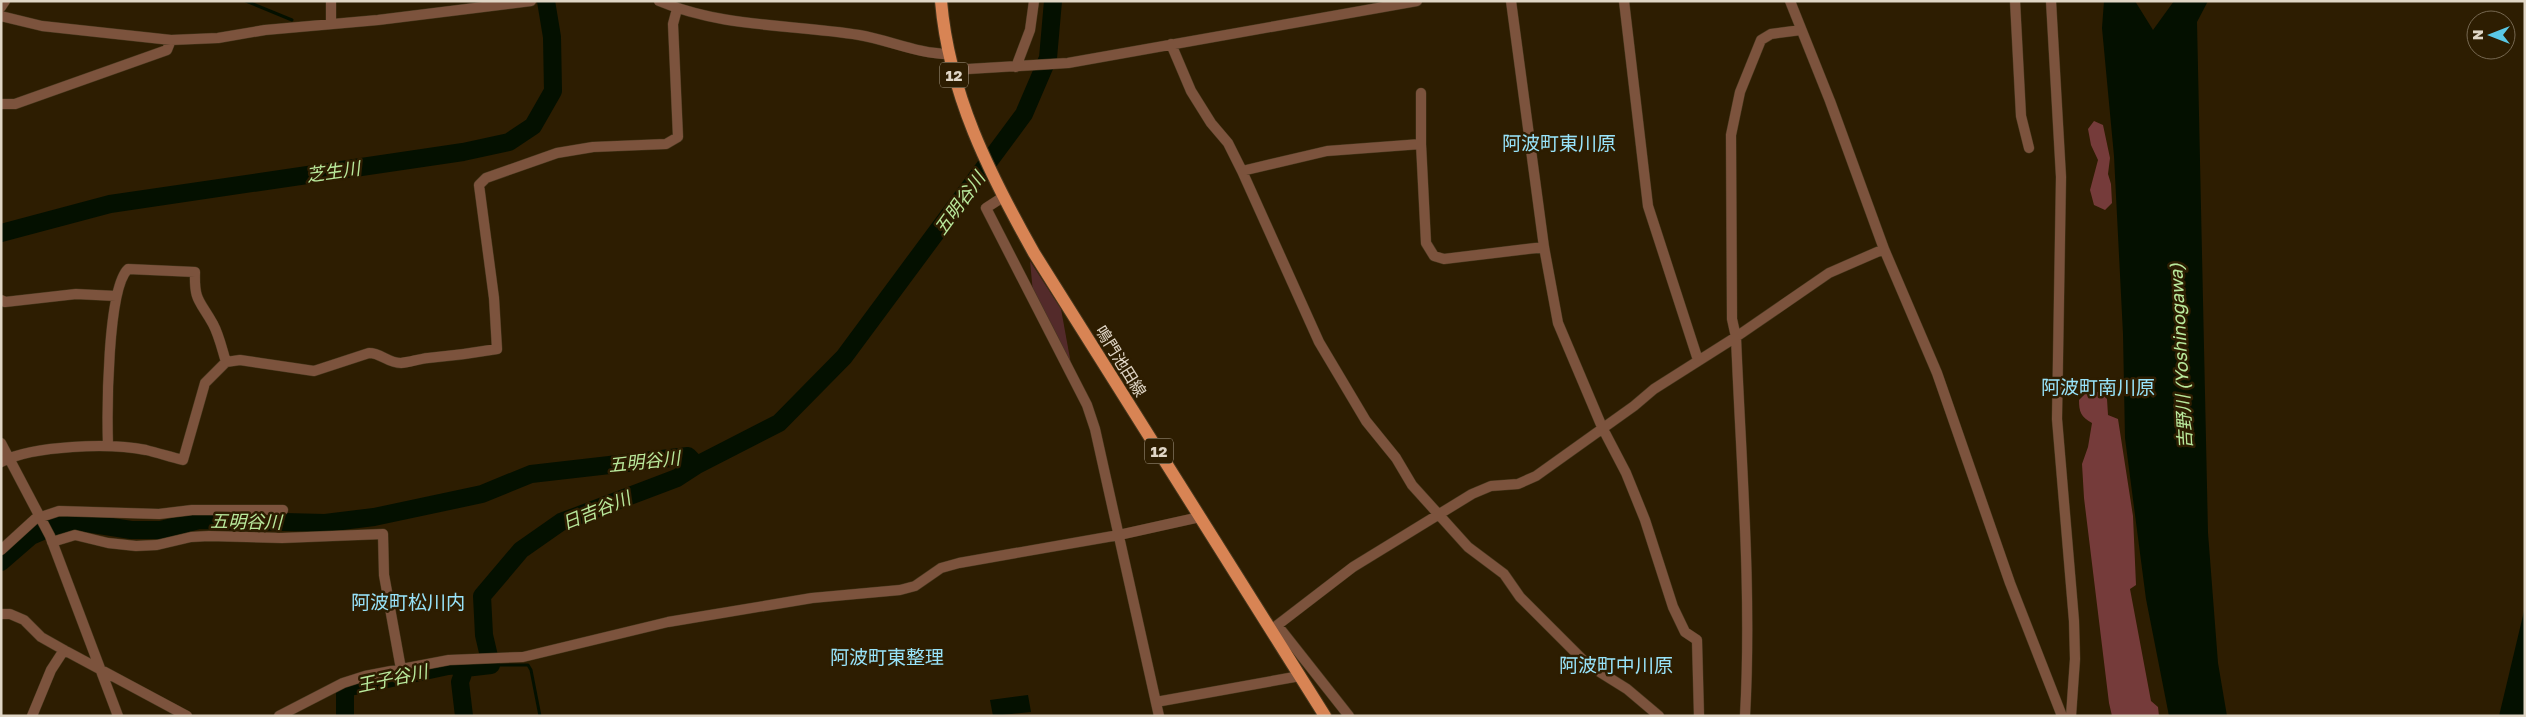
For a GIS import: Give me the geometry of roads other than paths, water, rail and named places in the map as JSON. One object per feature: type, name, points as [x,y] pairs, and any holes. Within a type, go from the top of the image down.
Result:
[{"type":"main road","name":"鳴門池田線","points":[[941,1],[949,54],[960,100],[1003,197],[1034,253],[1200,517],[1275,628],[1300,676],[1325,716]]},
{"type":"street","points":[[1,7],[5,1]]},
{"type":"street","points":[[331,1],[331,23]]},
{"type":"street","points":[[1,16],[42,26],[171,40],[218,38],[331,23],[378,20],[531,1]]},
{"type":"street","points":[[659,1],[677,9],[719,19],[859,35],[933,54],[949,54]]},
{"type":"street","points":[[1019,67],[1030,30],[1034,1]]},
{"type":"street","points":[[953,74],[968,69],[1057,64],[1394,3],[1417,1]]},
{"type":"street","points":[[1511,1],[1544,247],[1558,322],[1602,427],[1626,473],[1642,512],[1673,607],[1685,632],[1697,640],[1699,716]]},
{"type":"street","points":[[1624,1],[1648,206],[1698,360]]},
{"type":"street","points":[[1790,1],[1830,101],[1884,249],[1937,373],[2010,583],[2062,716]]},
{"type":"street","points":[[2015,1],[2021,116],[2029,148]]},
{"type":"street","points":[[2051,1],[2061,177],[2057,419],[2074,621],[2075,659],[2071,716]]},
{"type":"street","points":[[5,460],[37,451],[108,446],[145,450],[183,460],[204,384],[226,362],[240,360],[314,371],[368,353],[377,353],[388,361],[401,363],[460,356],[497,349],[494,298],[478,185],[486,178],[557,153],[593,148],[666,144],[678,137],[673,24],[677,9]]},
{"type":"street","points":[[1746,716],[1745,574],[1736,337],[1732,319],[1731,135],[1740,92],[1761,40],[1771,34],[1801,30]]},
{"type":"street","points":[[1,104],[15,104],[167,50],[171,40]]},
{"type":"street","points":[[1171,44],[1191,91],[1211,123],[1228,143],[1242,171],[1319,342],[1366,421],[1396,458],[1412,485],[1468,547],[1504,574],[1520,597],[1587,664],[1627,689],[1659,716]]},
{"type":"street","points":[[1420,93],[1426,243],[1434,256],[1444,258],[1544,247]]},
{"type":"street","points":[[1242,171],[1327,151],[1421,144]]},
{"type":"street","points":[[1003,197],[986,208],[1087,406],[1095,429],[1159,716]]},
{"type":"street","points":[[1348,716],[1275,628],[1353,567],[1472,494],[1491,486],[1518,484],[1536,476],[1698,360],[1736,337],[1829,272],[1884,249]]},
{"type":"street","points":[[108,446],[106,403],[116,296],[122,275],[128,269],[196,272],[195,292],[198,301],[214,324],[226,362]]},
{"type":"street","points":[[1,300],[76,294],[116,296]]},
{"type":"street","points":[[1,443],[5,460],[42,519],[51,539],[118,716]]},
{"type":"street","points":[[1,550],[35,519],[42,519],[59,511],[159,514],[192,510],[283,510]]},
{"type":"street","points":[[279,716],[343,683],[401,669],[460,659],[523,658],[668,622],[812,598],[900,590],[915,586],[941,568],[959,563],[1119,535],[1200,517]]},
{"type":"street","points":[[51,539],[74,536],[136,546],[157,545],[191,537],[209,536],[282,538],[383,534],[384,575],[401,669]]},
{"type":"street","points":[[1,614],[10,614],[24,620],[41,637],[187,716]]},
{"type":"street","points":[[32,716],[51,670],[64,650]]},
{"type":"street","points":[[1156,702],[1300,676]]},
{"type":"water","name":"吉野川 (Yoshinogawa)","points":[[2104,1],[2135,1],[2153,30],[2174,1],[2208,1],[2197,22],[2208,533],[2218,663],[2227,716],[2169,716],[2146,599],[2125,438],[2123,334],[2114,156],[2102,28]]},
{"type":"water","points":[[2525,607],[2525,716],[2499,716]]},
{"type":"water","points":[[1028,695],[1031,712],[993,716],[990,700]]},
{"type":"waterway","points":[[246,1],[292,20]]},
{"type":"waterway","name":"芝生川","points":[[1,233],[110,204],[463,152],[509,142],[533,126],[553,91],[552,37],[546,1]]},
{"type":"waterway","name":"五明谷川","points":[[464,716],[460,682],[465,668],[491,665],[484,635],[482,596],[521,550],[561,522],[677,478],[697,465],[779,423],[844,357],[1024,114],[1048,58],[1053,1]]},
{"type":"waterway","name":"五明谷川","points":[[1,562],[31,536],[52,527],[80,522],[131,530],[161,530],[199,520],[325,523],[374,517],[482,494],[531,474],[688,456],[697,465]]},
{"type":"waterway","name":"王子谷川","points":[[345,716],[345,688],[448,666],[458,665],[465,668]]},
{"type":"waterway","points":[[491,665],[528,665],[531,670],[540,716]]},
{"type":"district","name":"阿波町東川原","points":[[1559,142]]},
{"type":"district","name":"阿波町南川原","points":[[2098,386]]},
{"type":"district","name":"阿波町松川内","points":[[408,601]]},
{"type":"district","name":"阿波町東整理","points":[[887,656]]},
{"type":"district","name":"阿波町中川原","points":[[1616,664]]},
{"type":"water label","name":"日吉谷川","points":[[596,510]]}]
